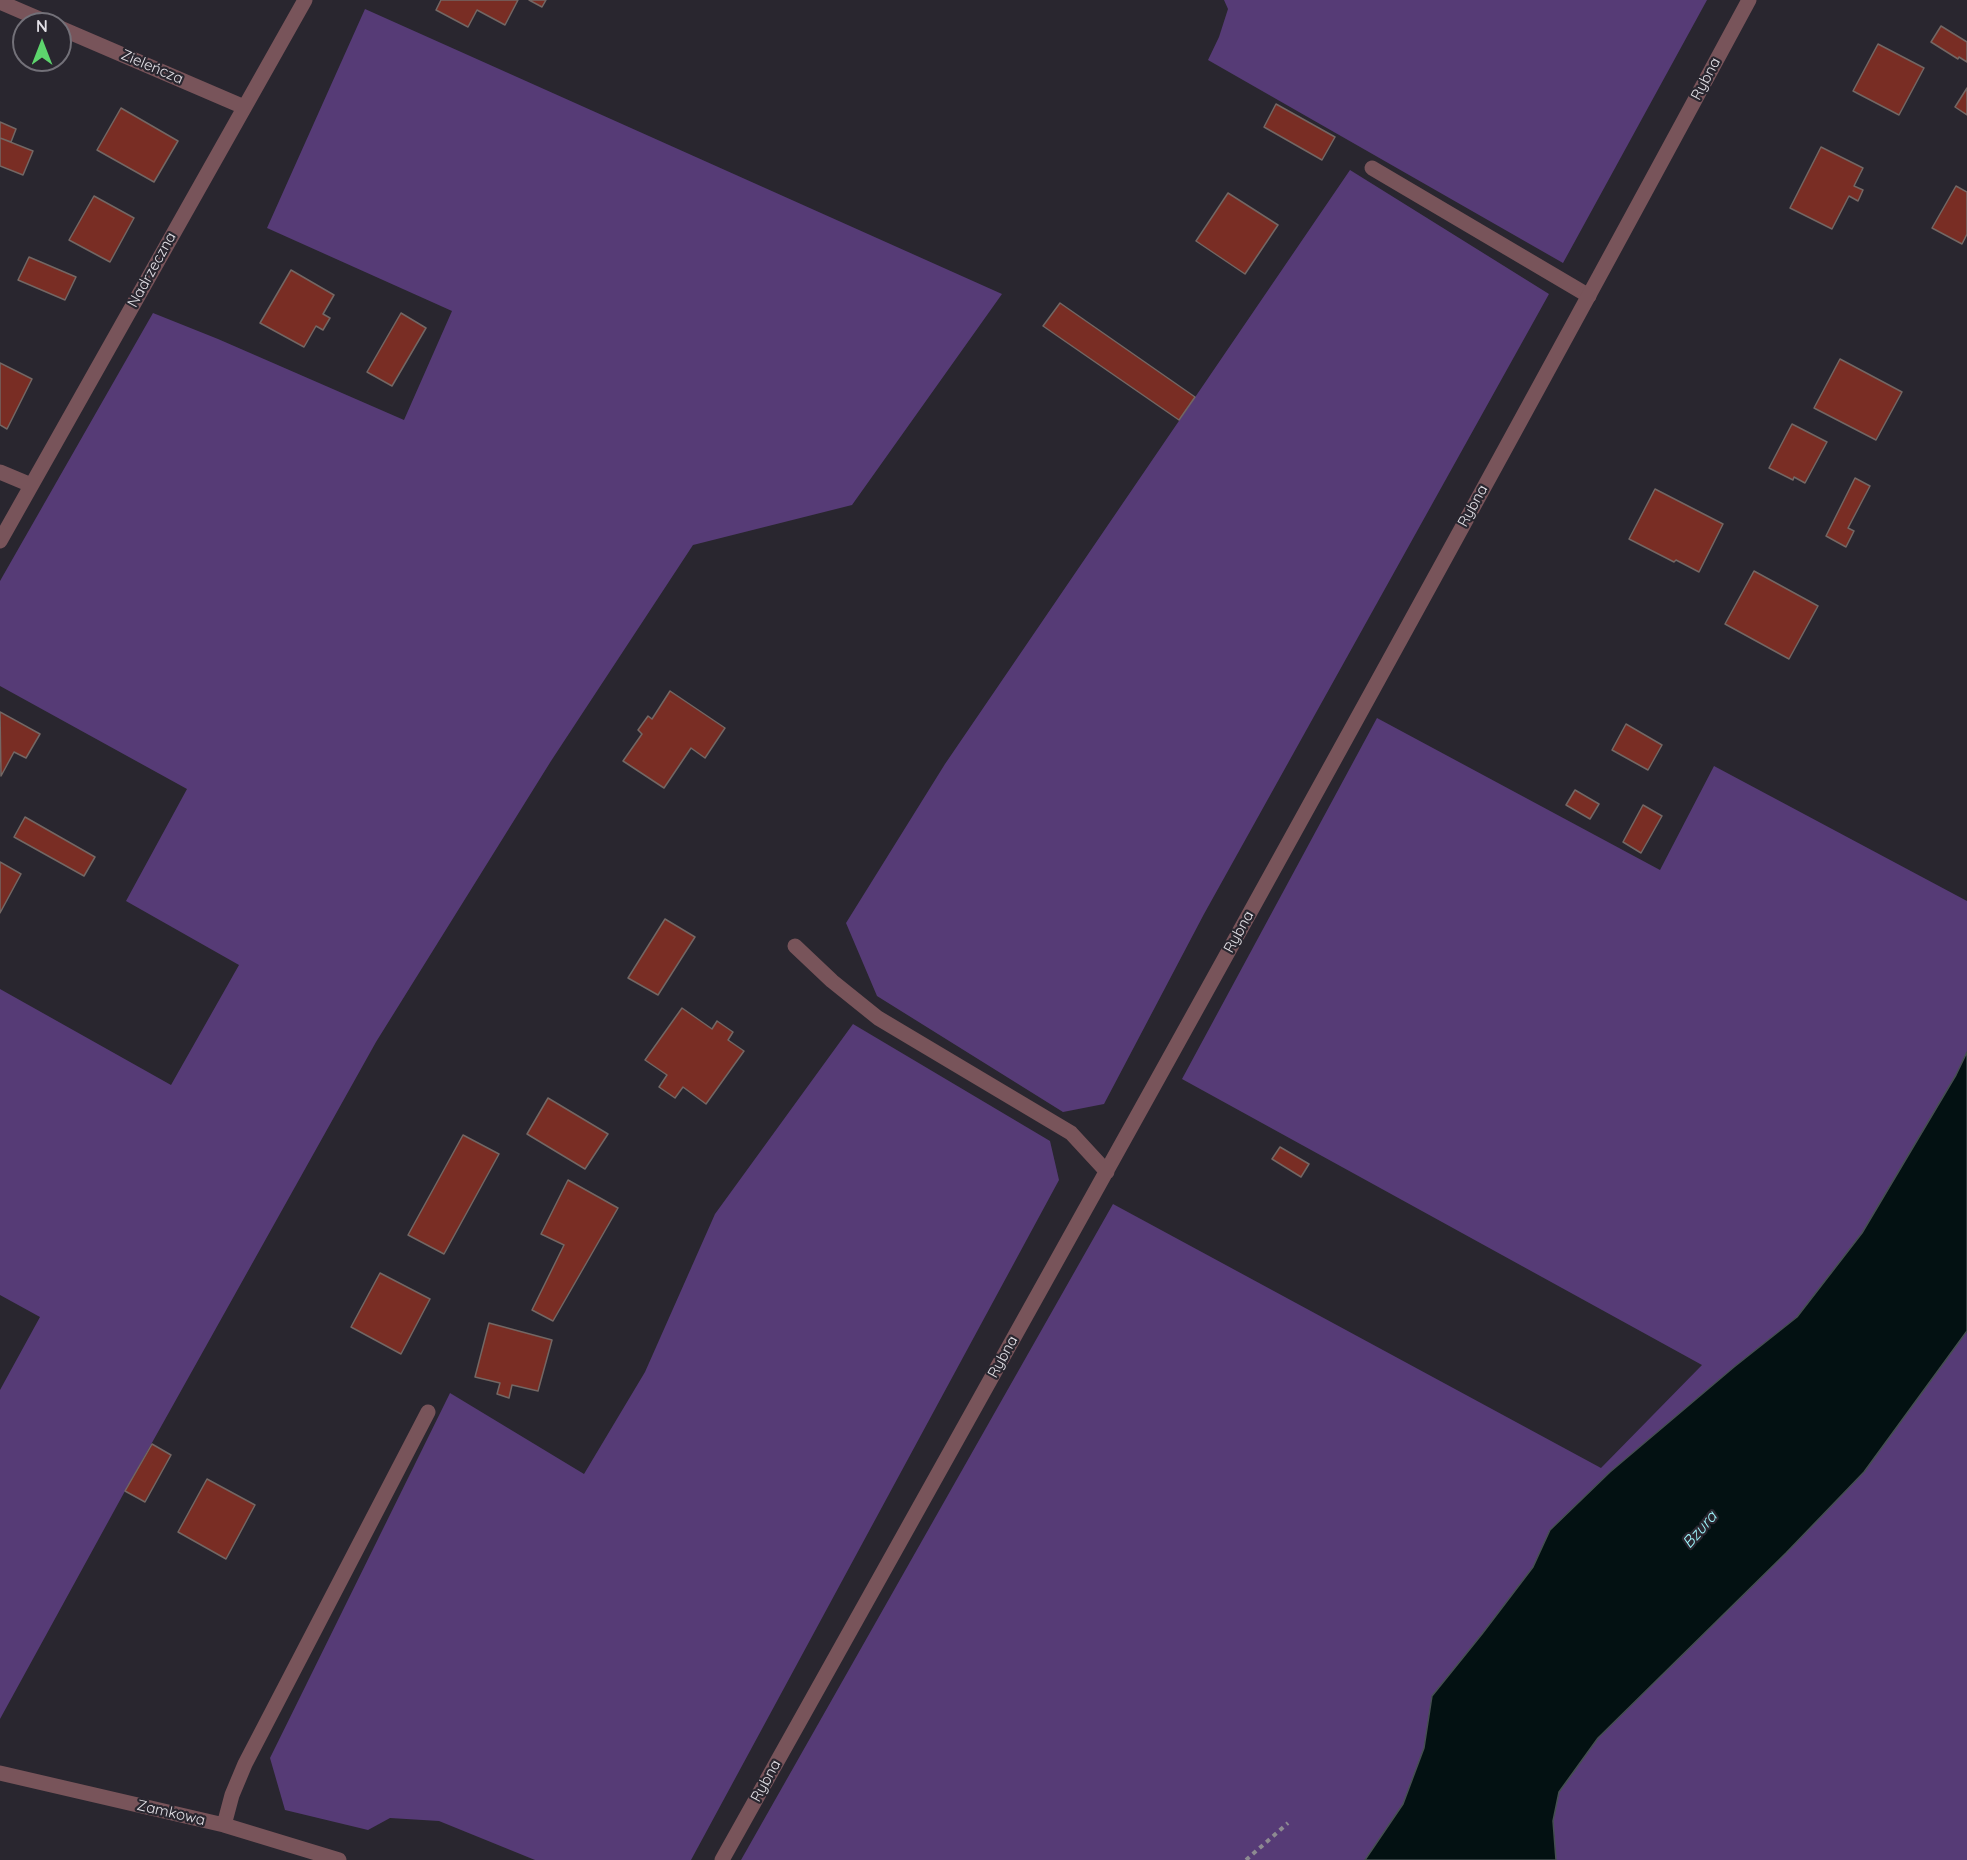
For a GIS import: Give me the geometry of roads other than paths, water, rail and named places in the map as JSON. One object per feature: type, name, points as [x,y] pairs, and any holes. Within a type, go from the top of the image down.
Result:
[{"type":"street","name":"Nadrzeczna","points":[[0,541],[305,0]]},
{"type":"street","name":"Rybna","points":[[722,1860],[1107,1172],[1589,296],[1749,0]]},
{"type":"street","points":[[0,2],[23,12]]},
{"type":"street","name":"Zieleńcza","points":[[72,33],[244,107]]},
{"type":"street","points":[[1372,168],[1589,296]]},
{"type":"street","points":[[0,472],[31,486]]},
{"type":"street","points":[[795,946],[832,981],[878,1018],[1071,1133],[1107,1172]]},
{"type":"street","points":[[224,1825],[232,1795],[245,1764],[428,1412]]},
{"type":"street","name":"Zamkowa","points":[[0,1773],[224,1825],[339,1860]]},
{"type":"water","name":"Bzura","points":[[1967,1052],[1967,1331],[1864,1472],[1786,1553],[1598,1738],[1559,1792],[1553,1821],[1556,1860],[1365,1860],[1403,1804],[1424,1748],[1432,1696],[1533,1567],[1550,1530],[1610,1472],[1797,1317],[1862,1233],[1956,1075]]}]
